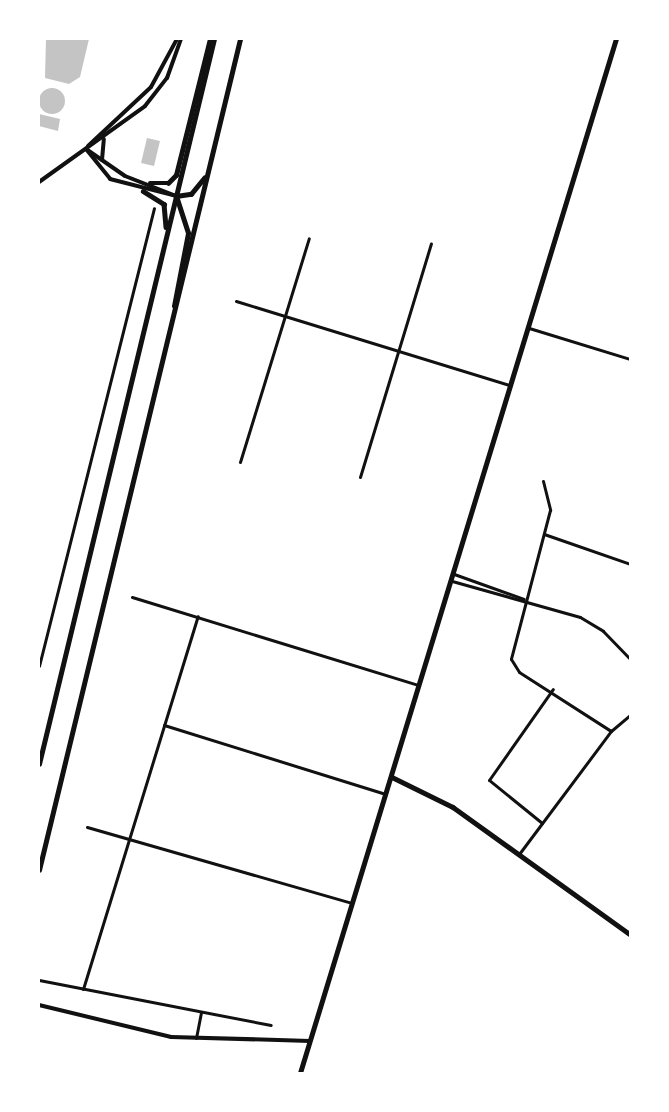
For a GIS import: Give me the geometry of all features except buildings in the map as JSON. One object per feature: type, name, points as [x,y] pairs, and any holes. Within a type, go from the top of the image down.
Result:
[{"type":"main road","points":[[150,183],[168,183],[176,175],[212,39]]},
{"type":"main road","points":[[39,764],[212,39]]},
{"type":"main road","points":[[39,870],[240,39]]},
{"type":"main road","points":[[300,1073],[354,903],[616,39]]},
{"type":"main road","points":[[176,196],[197,190],[209,169]]},
{"type":"main road","points":[[143,191],[166,209],[165,240]]},
{"type":"main road","points":[[174,308],[188,233],[176,196]]},
{"type":"main road","points":[[392,777],[435,795],[630,934]]},
{"type":"street","points":[[39,182],[108,134],[157,92],[179,39]]},
{"type":"street","points":[[86,149],[152,87],[179,39]]},
{"type":"street","points":[[103,161],[101,145],[108,134]]},
{"type":"street","points":[[86,149],[124,176],[150,183],[176,196]]},
{"type":"street","points":[[86,149],[110,179],[143,191],[176,196]]},
{"type":"street","points":[[39,666],[154,208]]},
{"type":"street","points":[[240,462],[309,238]]},
{"type":"street","points":[[360,477],[431,244]]},
{"type":"street","points":[[236,301],[511,385]]},
{"type":"street","points":[[529,328],[630,359]]},
{"type":"street","points":[[543,481],[551,504],[524,599],[511,659],[519,672],[553,689],[611,731]]},
{"type":"street","points":[[543,534],[630,564]]},
{"type":"street","points":[[454,574],[590,622],[630,659]]},
{"type":"street","points":[[452,581],[524,599]]},
{"type":"street","points":[[132,597],[420,686]]},
{"type":"street","points":[[83,989],[198,616]]},
{"type":"street","points":[[542,824],[489,780],[553,689]]},
{"type":"street","points":[[519,854],[611,731],[630,715]]},
{"type":"street","points":[[164,724],[387,794]]},
{"type":"street","points":[[87,827],[130,836],[354,903]]},
{"type":"street","points":[[39,980],[272,1025]]},
{"type":"street","points":[[39,1005],[115,1028],[196,1039],[311,1041]]},
{"type":"street","points":[[196,1039],[201,1012]]}]
